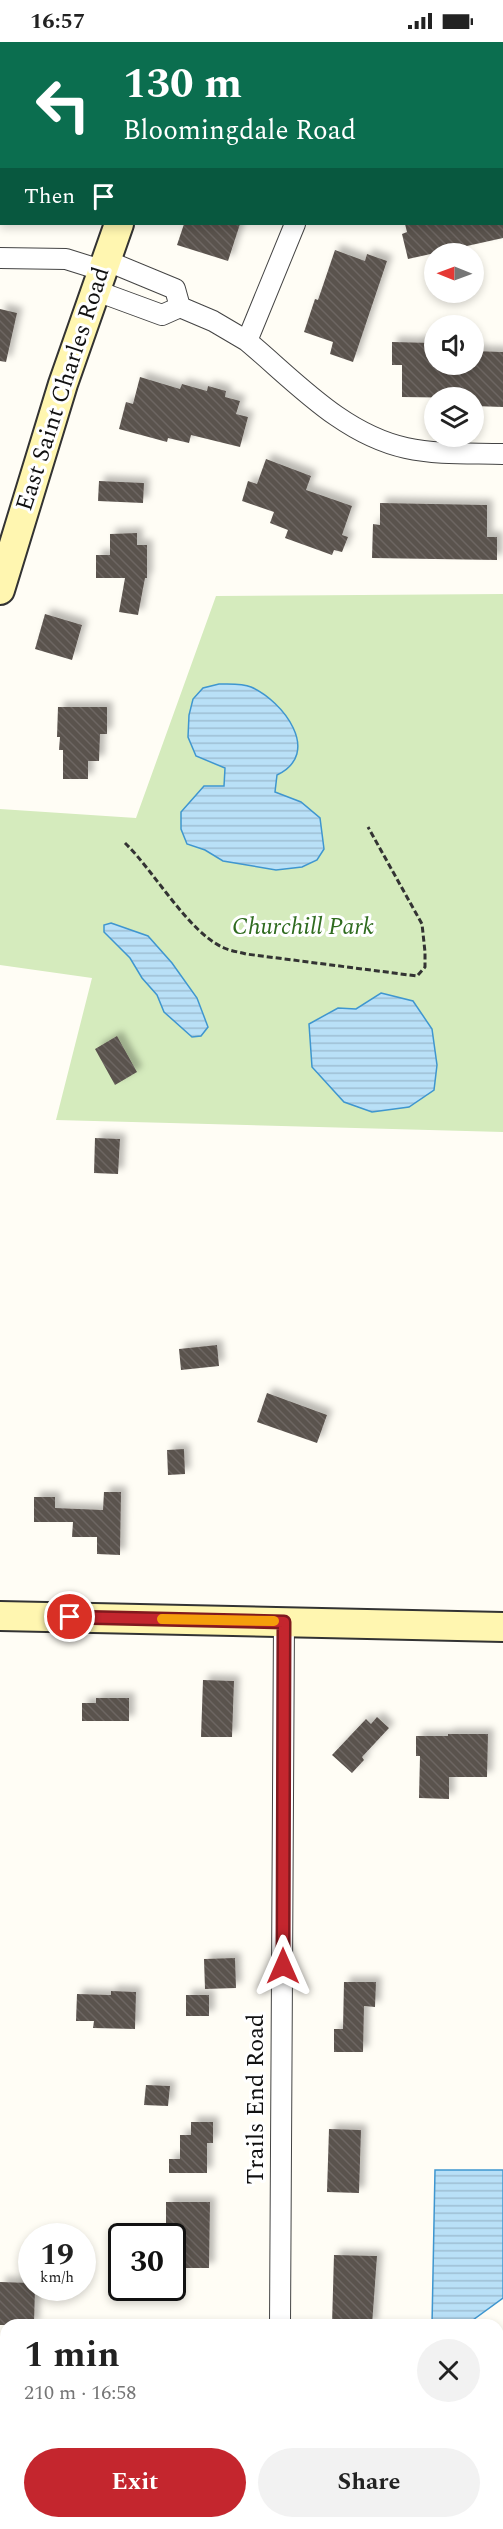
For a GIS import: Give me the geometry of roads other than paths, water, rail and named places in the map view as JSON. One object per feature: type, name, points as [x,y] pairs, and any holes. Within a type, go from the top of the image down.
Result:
[{"type":"street","name":"East Saint Charles Road","points":[[0,590],[8,533],[119,225]]},
{"type":"street","points":[[247,341],[295,225]]},
{"type":"street","points":[[0,258],[66,260],[100,273],[175,289],[180,307]]},
{"type":"street","points":[[100,273],[162,315],[180,307],[213,321],[247,341],[322,405],[350,425],[373,437],[425,452],[503,454]]},
{"type":"street","points":[[0,1616],[503,1628]]},
{"type":"street","name":"Trails End Road","points":[[280,2319],[284,1622]]},
{"type":"water","points":[[219,684],[244,685],[263,694],[285,715],[293,728],[297,741],[297,754],[290,765],[277,775],[275,792],[301,802],[320,818],[324,849],[317,860],[302,867],[276,870],[223,861],[205,850],[187,844],[181,829],[181,812],[204,786],[224,786],[225,768],[196,756],[188,737],[189,715],[193,699],[203,688]]},
{"type":"water","points":[[111,923],[148,936],[172,963],[197,998],[208,1027],[201,1036],[192,1037],[164,1012],[157,995],[142,978],[130,958],[104,932],[104,925]]},
{"type":"water","points":[[381,993],[413,1001],[432,1029],[437,1065],[434,1090],[409,1107],[372,1112],[344,1102],[312,1067],[309,1024],[338,1008],[356,1009]]},
{"type":"water","points":[[435,2170],[503,2170],[503,2298],[474,2319],[432,2319]]},
{"type":"park label","name":"Churchill Park","points":[[303,927]]}]
